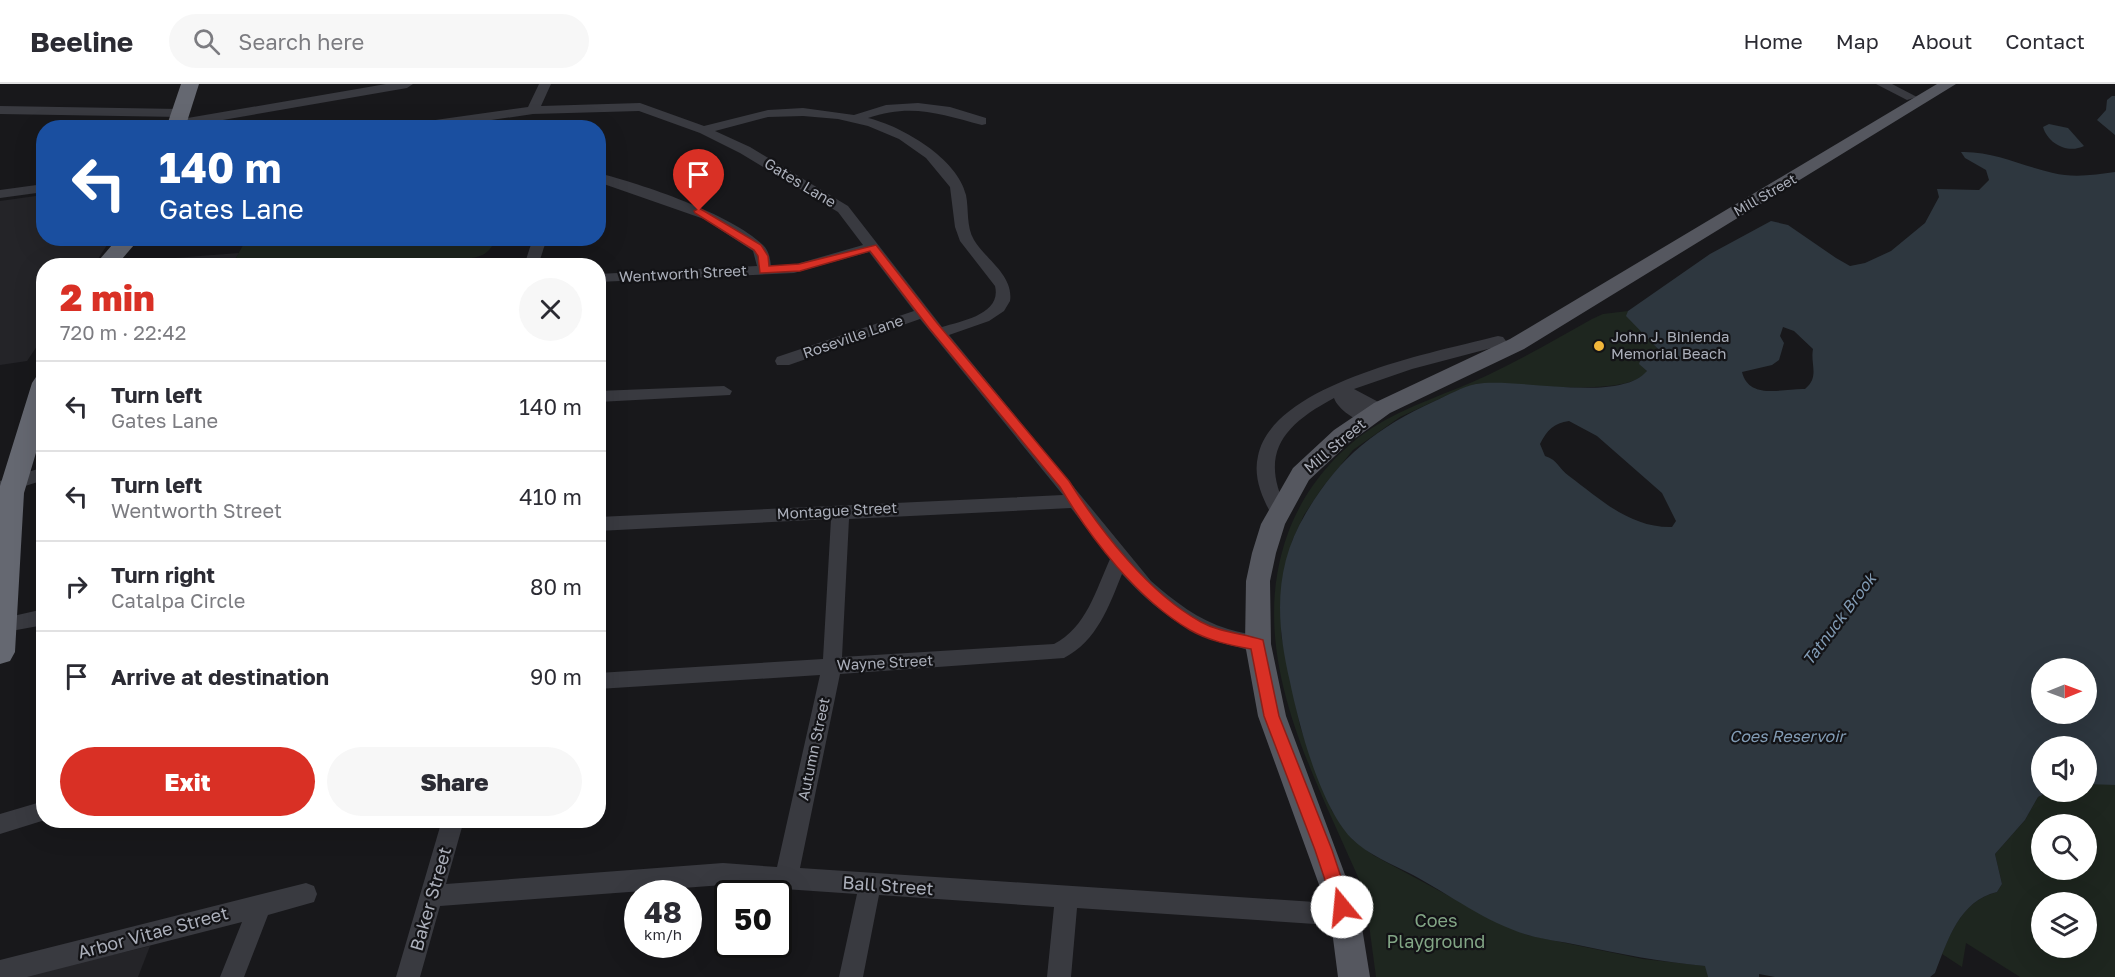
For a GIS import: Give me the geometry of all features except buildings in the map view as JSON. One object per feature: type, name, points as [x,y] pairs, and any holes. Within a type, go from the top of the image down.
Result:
[{"type":"highway","points":[[177,120],[190,84]]},
{"type":"highway","points":[[109,258],[126,250]]},
{"type":"highway","points":[[2,639],[11,493],[8,485],[36,406]]},
{"type":"main road","name":"Mill Street","points":[[1915,99],[1932,84]]},
{"type":"main road","name":"Mill Street","points":[[1354,977],[1345,915],[1324,850],[1272,716],[1258,644],[1258,581],[1263,553],[1278,512],[1301,474],[1328,448],[1374,414],[1422,388],[1454,376],[1517,344],[1915,99],[1948,84]]},
{"type":"main road","name":"Mill Street","points":[[1422,388],[1443,372],[1764,191]]},
{"type":"street","points":[[183,120],[407,84]]},
{"type":"street","points":[[533,110],[545,84]]},
{"type":"street","points":[[1882,84],[1915,99]]},
{"type":"street","name":"Gates Lane","points":[[463,120],[533,110],[636,106],[704,130],[745,150],[843,209],[923,313],[1076,501],[1119,559],[1188,622],[1216,635],[1258,644]]},
{"type":"street","points":[[854,119],[889,108],[919,106],[955,111],[982,121]]},
{"type":"street","points":[[0,110],[161,120]]},
{"type":"street","points":[[704,130],[744,116],[767,112],[813,112],[854,119],[903,136],[921,147],[942,166],[960,192],[964,236],[1003,286],[1003,301],[995,309],[939,333]]},
{"type":"street","points":[[606,180],[709,216],[758,248],[763,256],[764,270]]},
{"type":"street","points":[[0,192],[36,189]]},
{"type":"street","name":"Wentworth Street","points":[[606,278],[800,268],[872,247]]},
{"type":"street","name":"Roseville Lane","points":[[783,361],[923,313]]},
{"type":"street","points":[[1278,512],[1266,482],[1265,465],[1270,445],[1280,429],[1293,416],[1340,388],[1377,374],[1498,341]]},
{"type":"street","points":[[1340,388],[1374,414]]},
{"type":"street","points":[[606,397],[724,391]]},
{"type":"street","points":[[8,485],[36,476]]},
{"type":"street","name":"Montague Street","points":[[606,524],[1076,501]]},
{"type":"street","name":"Autumn Street","points":[[786,879],[832,666],[840,511]]},
{"type":"street","name":"Wayne Street","points":[[606,680],[1044,654],[1062,650],[1086,629],[1119,559]]},
{"type":"street","points":[[2,639],[36,621]]},
{"type":"street","points":[[0,824],[36,813]]},
{"type":"street","name":"Baker Street","points":[[408,977],[451,828]]},
{"type":"street","name":"Ball Street","points":[[432,896],[723,874],[1345,915]]},
{"type":"street","points":[[851,977],[870,885]]},
{"type":"street","name":"Arbor Vitae Street","points":[[0,972],[306,894]]},
{"type":"street","points":[[1059,977],[1065,898]]},
{"type":"street","points":[[232,977],[260,905]]},
{"type":"shaded area","points":[[36,196],[36,246],[106,246],[99,258],[36,258],[36,348],[27,361],[0,365],[0,201]]},
{"type":"shaded area","points":[[239,253],[236,258],[175,258]]},
{"type":"shaded area","points":[[150,946],[138,977],[18,977]]},
{"type":"green space","points":[[243,246],[492,246],[486,253],[473,258],[236,258]]},
{"type":"green space","name":"Coes Playground","points":[[1628,311],[1627,316],[1659,350],[1658,354],[1641,358],[1647,372],[1635,380],[1616,385],[1593,387],[1476,384],[1400,417],[1353,450],[1322,488],[1304,515],[1292,541],[1281,634],[1300,726],[1332,811],[1351,838],[1373,855],[1499,923],[1527,935],[1643,959],[1706,966],[1708,977],[1376,977],[1366,902],[1361,884],[1306,757],[1290,713],[1279,668],[1274,623],[1277,578],[1288,533],[1303,502],[1322,474],[1345,449],[1372,428],[1400,413],[1474,382],[1592,319],[1603,314]]},
{"type":"green space","points":[[2097,783],[2115,785],[2115,977],[2020,977],[1966,943],[1962,967],[1942,954],[1956,925],[1968,908],[1976,901],[1997,892],[2002,884],[1995,854],[2025,820],[2035,802],[2097,802]]},
{"type":"water","points":[[2115,96],[2115,135],[2097,120],[2106,110],[2107,100]]},
{"type":"water","points":[[2049,124],[2068,128],[2084,146],[2072,149],[2054,143],[2043,127]]},
{"type":"water","name":"Coes Reservoir","points":[[1961,152],[1985,154],[2061,175],[2115,172],[2115,785],[2097,784],[2097,736],[2031,736],[2031,802],[2035,802],[2025,820],[1995,854],[2002,884],[1997,892],[1973,904],[1964,913],[1950,935],[1935,973],[1930,977],[1775,977],[1759,974],[1759,977],[1708,977],[1705,966],[1641,957],[1534,937],[1483,916],[1373,854],[1351,838],[1330,806],[1312,764],[1285,660],[1280,617],[1283,575],[1295,534],[1319,493],[1346,460],[1361,446],[1395,422],[1471,385],[1494,383],[1591,388],[1614,386],[1633,381],[1647,371],[1639,364],[1641,358],[1658,354],[1659,350],[1626,316],[1628,311],[1710,254],[1771,221],[1788,225],[1850,266],[1865,263],[1891,251],[1925,223],[1939,197],[1937,189],[1979,190],[1989,180],[1986,170],[1965,158]],"holes":[[[1783,327],[1794,331],[1813,349],[1814,370],[1810,384],[1805,389],[1769,391],[1752,387],[1742,372],[1772,365],[1779,360],[1784,343],[1780,336]],[[1569,421],[1597,436],[1662,493],[1676,521],[1672,527],[1643,523],[1616,510],[1545,456],[1540,444],[1548,431],[1559,423]]]},
{"type":"place","name":"John J. Binienda Memorial Beach","points":[[1599,346]]},
{"type":"route","points":[[699,211],[758,248],[763,256],[764,270],[800,268],[872,247],[933,326],[1064,484],[1080,509],[1127,569],[1180,616],[1197,627],[1226,639],[1258,644],[1265,692],[1272,716],[1324,850],[1342,907]]},
{"type":"water label","name":"Tatnuck Brook","points":[[1839,619]]}]
